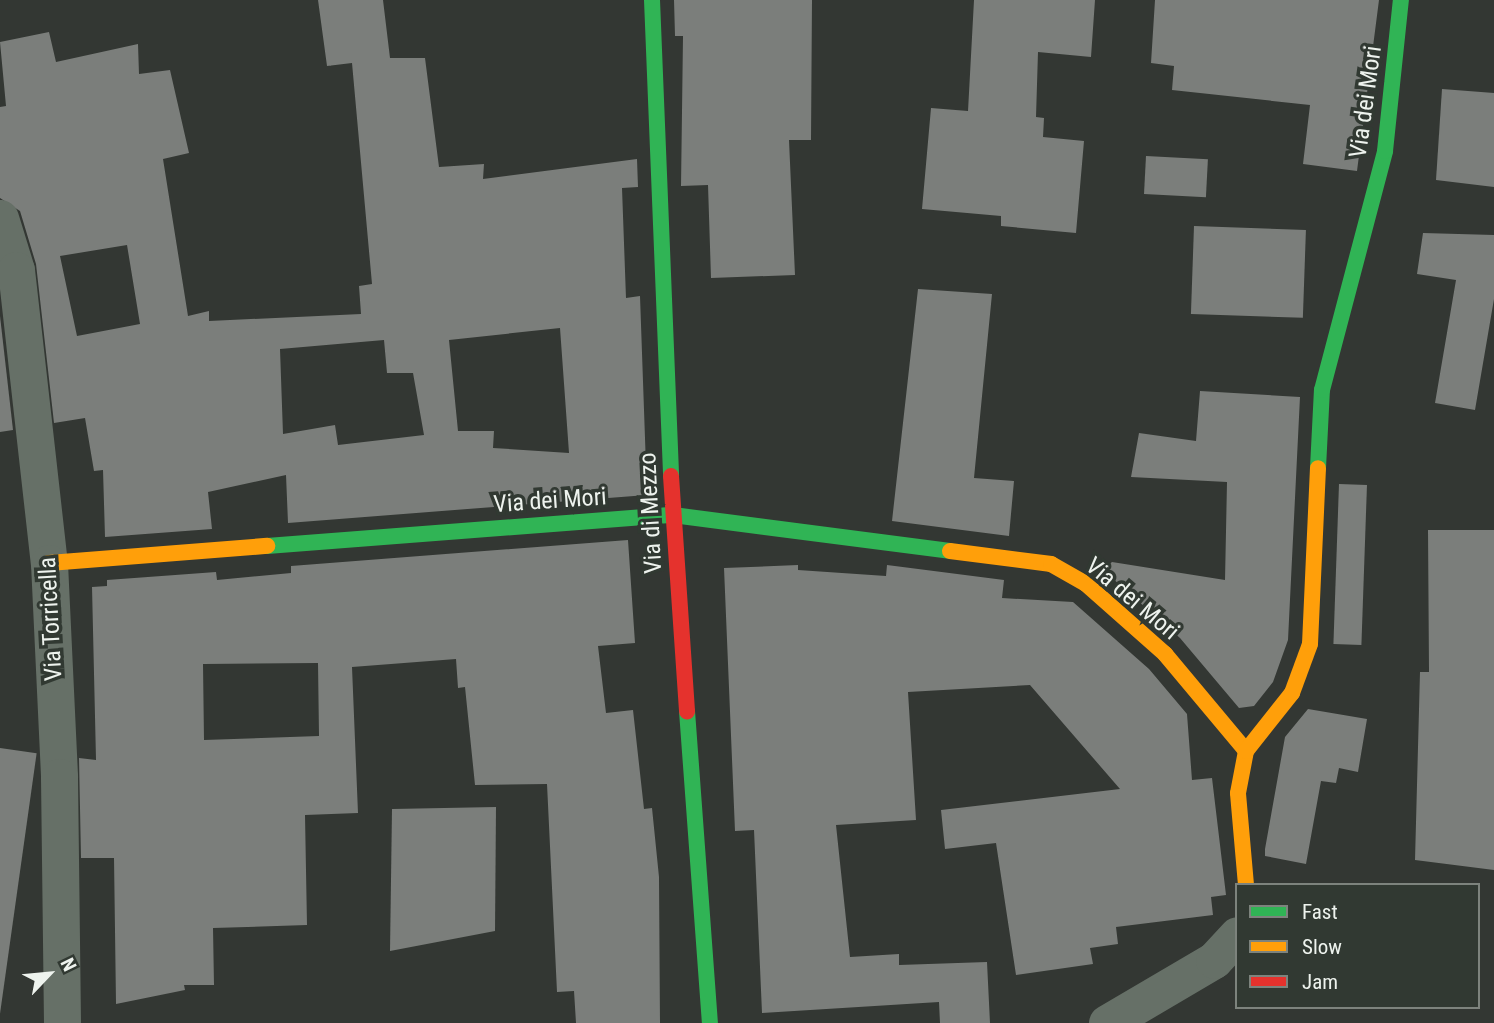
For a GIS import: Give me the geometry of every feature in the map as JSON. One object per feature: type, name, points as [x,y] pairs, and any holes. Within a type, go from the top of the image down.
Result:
[{"type":"street","name":"Via di Mezzo","points":[[652,0],[673,515],[710,1023]]},
{"type":"street","name":"Via dei Mori","points":[[49,563],[673,515],[1051,564],[1086,584],[1165,654],[1246,751],[1292,694],[1310,644],[1322,390],[1385,151],[1401,0]]},
{"type":"street","name":"Via Torricella","points":[[0,218],[16,270],[49,563],[59,777],[62,1023]]},
{"type":"street","points":[[1246,751],[1238,793],[1246,883]]},
{"type":"street","points":[[1107,1023],[1214,960],[1235,937]]},
{"type":"building","points":[[318,0],[383,0],[390,58],[425,58],[439,167],[484,164],[483,179],[637,159],[638,187],[622,188],[626,298],[640,296],[647,495],[288,523],[286,475],[208,492],[212,529],[105,537],[103,470],[94,471],[85,418],[54,423],[36,264],[20,211],[0,198],[0,107],[6,106],[0,42],[49,32],[56,62],[138,44],[139,74],[170,70],[189,153],[163,159],[188,316],[209,311],[209,321],[361,314],[359,286],[372,284],[352,63],[327,66]],"holes":[[[127,245],[140,324],[77,336],[60,256]],[[560,328],[569,453],[493,448],[494,431],[458,431],[449,340]],[[384,340],[387,373],[413,373],[424,435],[338,445],[335,425],[283,434],[280,349]]]},
{"type":"building","points":[[674,0],[812,0],[811,140],[789,140],[795,275],[711,278],[708,185],[681,186],[683,36],[675,36]]},
{"type":"building","points":[[974,0],[1095,0],[1091,57],[1038,52],[1036,117],[1044,118],[1043,137],[1084,141],[1076,233],[1001,226],[1001,216],[922,209],[931,108],[968,111]]},
{"type":"building","points":[[1155,0],[1379,0],[1357,171],[1303,164],[1310,105],[1172,90],[1174,66],[1151,63]]},
{"type":"building","points":[[1442,89],[1494,93],[1494,187],[1436,180]]},
{"type":"building","points":[[1146,156],[1208,159],[1206,197],[1144,194]]},
{"type":"building","points":[[1194,226],[1306,230],[1303,318],[1191,314]]},
{"type":"building","points":[[1423,233],[1494,235],[1494,299],[1475,410],[1435,403],[1456,280],[1417,274]]},
{"type":"building","points":[[918,289],[992,294],[974,478],[1014,481],[1009,536],[892,521]]},
{"type":"building","points":[[0,316],[13,430],[0,432]]},
{"type":"building","points":[[1200,391],[1300,397],[1288,640],[1273,682],[1254,706],[1239,708],[1180,638],[1103,570],[1112,562],[1225,580],[1227,482],[1131,477],[1139,433],[1196,441]]},
{"type":"building","points":[[1339,484],[1367,485],[1361,645],[1333,644]]},
{"type":"building","points":[[1428,530],[1494,530],[1494,870],[1415,860],[1420,672],[1429,672]]},
{"type":"building","points":[[628,540],[635,643],[598,646],[606,713],[633,710],[644,809],[652,808],[659,877],[660,1023],[576,1023],[574,991],[557,992],[547,784],[475,785],[465,687],[458,688],[456,659],[352,667],[358,813],[305,815],[307,925],[213,928],[214,985],[184,985],[185,990],[116,1004],[114,858],[81,858],[79,758],[96,760],[92,587],[107,586],[107,580],[216,572],[217,580],[291,573],[291,566]],"holes":[[[318,663],[319,736],[204,740],[203,664]]]},
{"type":"building","points":[[798,565],[798,570],[886,576],[887,565],[1004,580],[1002,598],[1073,602],[1149,669],[1187,714],[1192,780],[1212,778],[1226,895],[1211,897],[1213,915],[1116,927],[1118,944],[1090,948],[1093,964],[1016,975],[996,843],[945,849],[941,810],[1120,789],[1030,685],[908,692],[916,820],[836,825],[850,957],[899,954],[899,965],[987,962],[990,1023],[940,1023],[939,1002],[762,1013],[754,830],[735,831],[724,568]]},
{"type":"building","points":[[1308,709],[1367,719],[1358,772],[1339,768],[1336,783],[1321,781],[1306,864],[1265,856],[1265,849],[1285,737]]},
{"type":"building","points":[[0,748],[37,753],[0,1014]]},
{"type":"building","points":[[496,807],[495,931],[390,951],[392,809]]},
{"type":"traffic: fast","points":[[652,0],[671,476]]},
{"type":"traffic: fast","points":[[1318,468],[1322,390],[1385,151],[1401,0]]},
{"type":"traffic: fast","points":[[267,546],[673,515],[950,551]]},
{"type":"traffic: fast","points":[[687,711],[710,1023]]},
{"type":"traffic: slow","points":[[1246,883],[1238,793],[1246,751],[1292,693],[1310,644],[1318,468]]},
{"type":"traffic: slow","points":[[49,563],[267,546]]},
{"type":"traffic: slow","points":[[950,551],[1051,564],[1086,584],[1165,654],[1246,751]]},
{"type":"traffic: jam","points":[[671,476],[687,711]]}]
